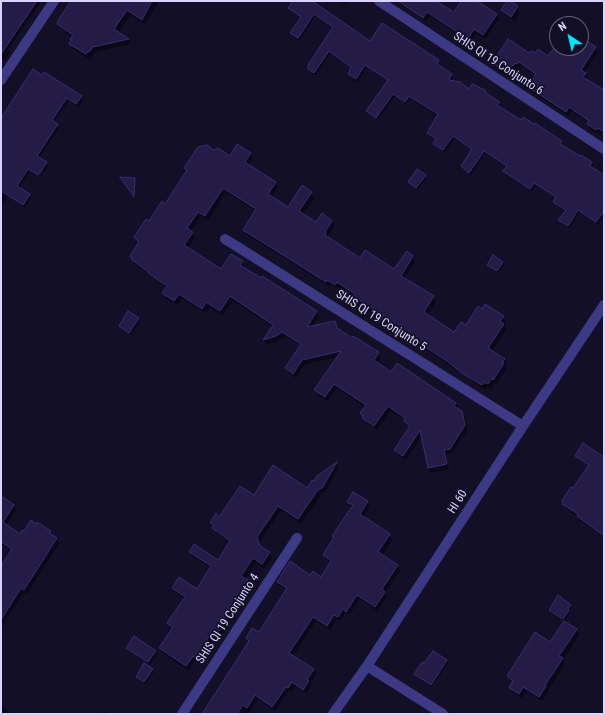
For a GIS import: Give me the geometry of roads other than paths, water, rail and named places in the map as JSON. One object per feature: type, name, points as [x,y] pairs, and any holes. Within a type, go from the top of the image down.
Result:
[{"type":"street","points":[[1,80],[54,1]]},
{"type":"street","name":"SHIS QI 19 Conjunto 6","points":[[379,1],[604,149]]},
{"type":"street","name":"SHIS QI 19 Conjunto 5","points":[[225,239],[523,426]]},
{"type":"street","name":"HI 60","points":[[333,714],[367,666],[604,304]]},
{"type":"street","name":"SHIS QI 19 Conjunto 4","points":[[182,714],[297,538]]},
{"type":"street","points":[[367,666],[443,714]]}]
